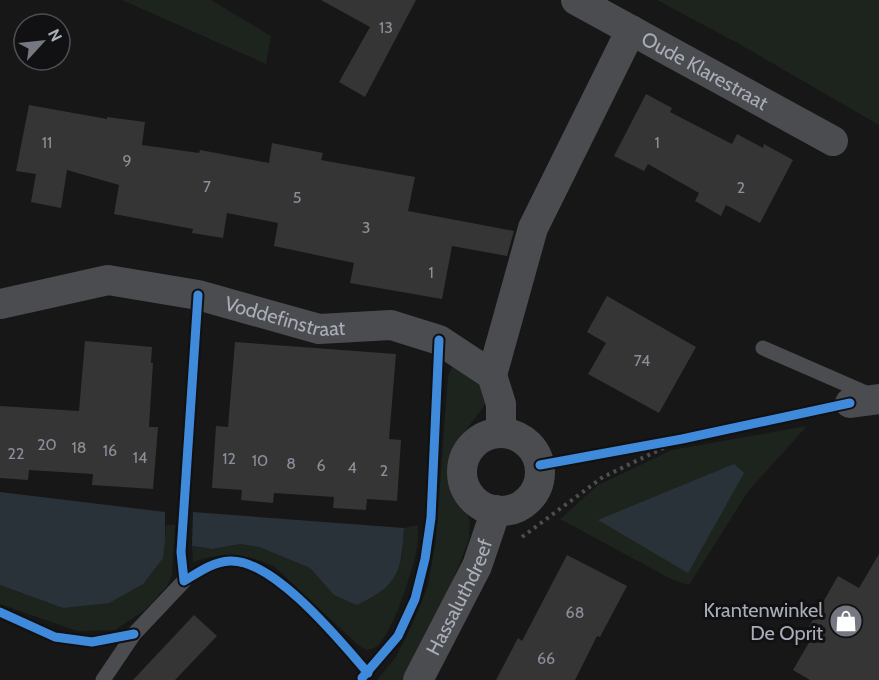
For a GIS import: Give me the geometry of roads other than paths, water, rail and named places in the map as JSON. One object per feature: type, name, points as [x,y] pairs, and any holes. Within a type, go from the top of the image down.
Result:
[{"type":"street","name":"Oude Klarestraat","points":[[576,0],[833,141]]},
{"type":"street","points":[[501,433],[501,404],[492,375],[533,228],[631,30]]},
{"type":"street","name":"Voddefinstraat","points":[[0,304],[108,280],[198,295],[319,329],[391,325],[439,340],[492,375]]},
{"type":"street","points":[[512,434],[530,446],[540,465],[540,477],[529,499],[508,510],[496,510],[483,506],[466,488],[462,475],[464,462],[477,441],[488,435],[512,434]]},
{"type":"street","name":"Hassaluthdreef","points":[[418,680],[477,566],[496,510]]},
{"type":"lane","points":[[763,348],[869,400]]},
{"type":"lane","points":[[104,680],[134,634],[184,581]]},
{"type":"place","name":"Krantenwinkel De Oprit","points":[[846,621]]}]
